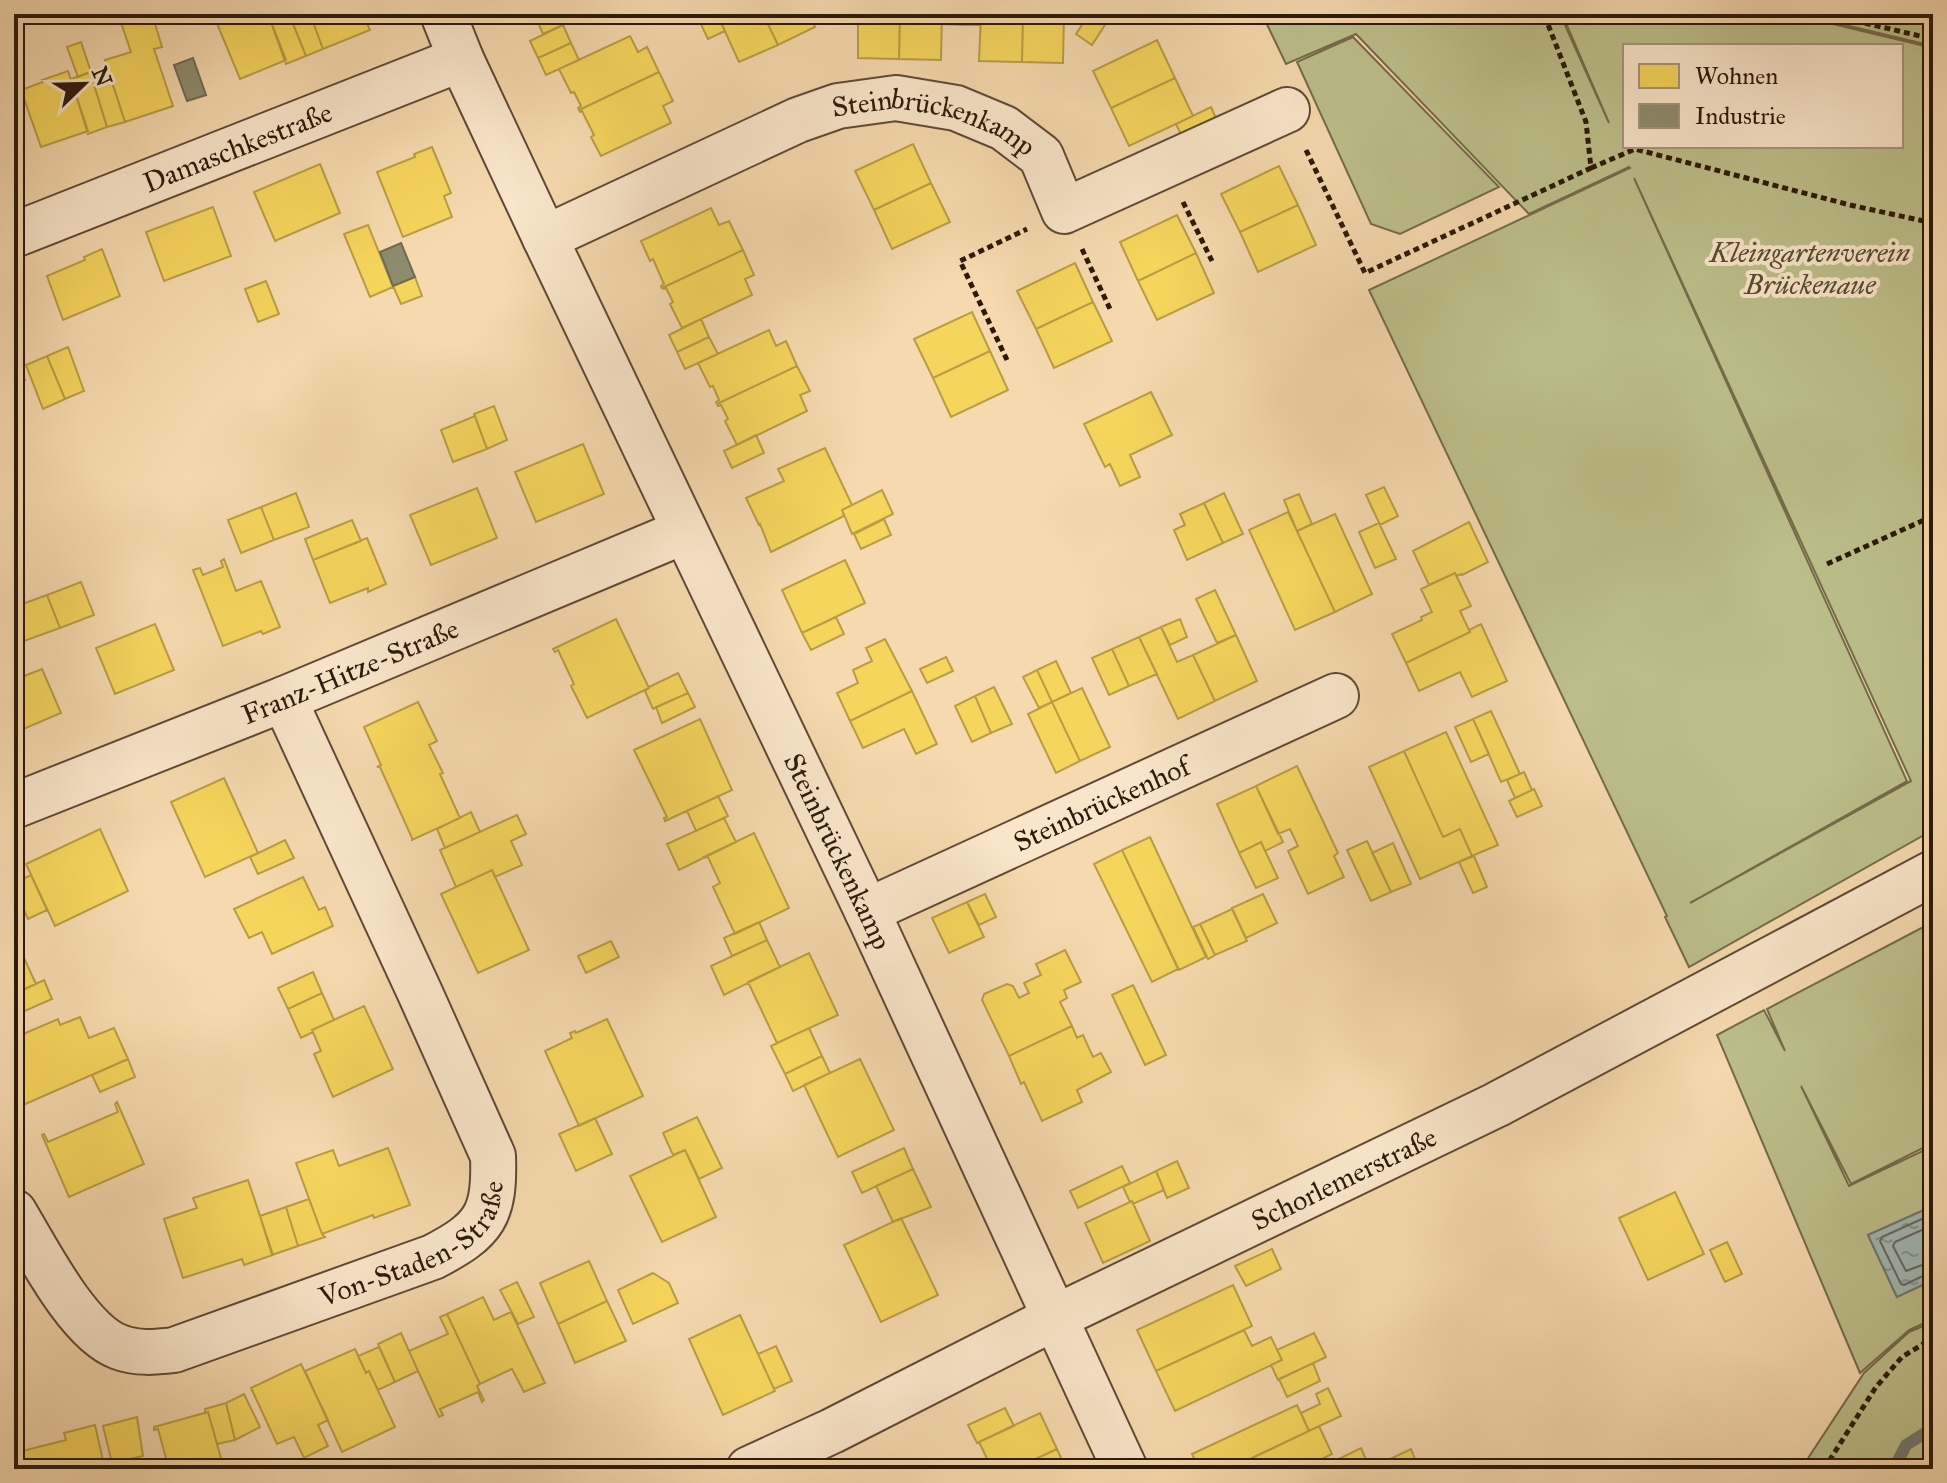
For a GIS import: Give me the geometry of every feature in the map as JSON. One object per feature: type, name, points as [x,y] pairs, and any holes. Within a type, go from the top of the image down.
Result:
[{"type":"street","name":"Steinbrückenkamp","points":[[443,14],[545,238],[867,911],[1125,1469]]},
{"type":"street","name":"Damaschkestraße","points":[[14,235],[461,59]]},
{"type":"street","name":"Steinbrückenkamp","points":[[545,238],[798,120],[838,106],[896,98],[956,108],[1004,128],[1041,156],[1064,211]]},
{"type":"street","points":[[1064,211],[1287,110]]},
{"type":"street","name":"Franz-Hitze-Straße","points":[[14,806],[284,699],[685,531]]},
{"type":"street","name":"Steinbrückenhof","points":[[867,911],[1336,696]]},
{"type":"street","name":"Von-Staden-Straße","points":[[14,1212],[77,1313],[95,1334],[118,1347],[146,1353],[174,1350],[433,1257],[472,1233],[484,1219],[491,1201],[493,1156],[284,699]]},
{"type":"street","name":"Schorlemerstraße","points":[[749,1469],[1496,1105],[1933,873]]},
{"type":"path","points":[[1544,14],[1586,122],[1591,168]]},
{"type":"path","points":[[1826,14],[1933,39]]},
{"type":"path","points":[[1287,110],[1365,273],[1635,149],[1850,205],[1933,223]]},
{"type":"path","points":[[1165,165],[1212,261]]},
{"type":"path","points":[[1007,360],[960,261],[1064,211],[1110,309]]},
{"type":"path","points":[[1827,564],[1933,516]]},
{"type":"path","points":[[1824,1469],[1876,1387],[1902,1357],[1933,1338]]},
{"type":"green space","name":"Kleingartenverein Brückenaue","points":[[1262,14],[1560,14],[1609,123],[1562,14],[1791,14],[1933,48],[1933,830],[1689,967],[1369,290],[1630,168],[1529,214],[1356,34],[1286,64]],"holes":[[[1634,178],[1911,781],[1690,903],[1907,781]]]},
{"type":"green space","points":[[1799,14],[1933,14],[1933,46]]},
{"type":"green space","points":[[1353,37],[1499,187],[1400,234],[1371,224],[1297,62]]},
{"type":"green space","points":[[1933,922],[1933,1143],[1851,1184],[1801,1086],[1849,1186],[1933,1146],[1933,1206],[1868,1235],[1897,1297],[1933,1280],[1933,1319],[1909,1330],[1860,1373],[1717,1035],[1764,1010],[1785,1051],[1767,1009]]},
{"type":"green space","points":[[1933,1322],[1933,1469],[1801,1469],[1864,1373],[1909,1332]]},
{"type":"water","points":[[1933,1206],[1933,1280],[1897,1297],[1868,1235]]},
{"type":"building: Wohnen","points":[[118,14],[152,14],[162,47],[154,49],[173,106],[125,122],[105,60],[131,52]]},
{"type":"building: Wohnen","points":[[213,14],[268,14],[286,60],[240,79]]},
{"type":"building: Wohnen","points":[[268,14],[289,14],[306,56],[286,64]]},
{"type":"building: Wohnen","points":[[289,14],[310,14],[323,49],[306,56]]},
{"type":"building: Wohnen","points":[[310,14],[363,14],[370,30],[323,49]]},
{"type":"building: Wohnen","points":[[534,14],[587,14],[543,34]]},
{"type":"building: Wohnen","points":[[696,14],[717,14],[725,31],[708,39]]},
{"type":"building: Wohnen","points":[[717,14],[763,14],[778,45],[739,62]]},
{"type":"building: Wohnen","points":[[763,14],[810,14],[815,27],[778,45]]},
{"type":"building: Wohnen","points":[[858,14],[900,14],[899,59],[858,58]]},
{"type":"building: Wohnen","points":[[900,14],[942,14],[941,60],[899,59]]},
{"type":"building: Wohnen","points":[[942,14],[961,14],[961,25],[942,24]]},
{"type":"building: Wohnen","points":[[961,14],[981,14],[980,25],[961,25]]},
{"type":"building: Wohnen","points":[[981,14],[1023,14],[1022,62],[979,61]]},
{"type":"building: Wohnen","points":[[1023,14],[1064,14],[1063,63],[1022,62]]},
{"type":"building: Wohnen","points":[[1089,14],[1112,14],[1092,45],[1076,34]]},
{"type":"building: Wohnen","points":[[563,25],[571,43],[538,58],[530,41]]},
{"type":"building: Wohnen","points":[[630,36],[638,52],[647,47],[659,72],[579,110],[581,106],[559,69]]},
{"type":"building: Wohnen","points":[[1157,40],[1175,78],[1111,108],[1093,71]]},
{"type":"building: Wohnen","points":[[81,42],[91,72],[78,77],[67,47]]},
{"type":"building: Wohnen","points":[[571,43],[579,60],[546,75],[538,58]]},
{"type":"building: Wohnen","points":[[107,67],[125,122],[107,127],[90,72]]},
{"type":"building: Wohnen","points":[[68,71],[88,131],[41,147],[21,90]]},
{"type":"building: Wohnen","points":[[90,72],[107,127],[88,134],[71,79]]},
{"type":"building: Wohnen","points":[[659,72],[673,101],[663,106],[671,123],[601,156],[591,137],[594,135],[579,110]]},
{"type":"building: Wohnen","points":[[1175,78],[1193,116],[1129,146],[1111,108]]},
{"type":"building: Wohnen","points":[[1211,107],[1219,125],[1184,141],[1176,124]]},
{"type":"building: Wohnen","points":[[913,144],[931,183],[874,210],[855,171]]},
{"type":"building: Wohnen","points":[[432,147],[451,193],[444,196],[452,217],[403,237],[377,172]]},
{"type":"building: Wohnen","points":[[320,164],[340,213],[275,241],[254,192]]},
{"type":"building: Wohnen","points":[[1279,166],[1298,205],[1240,232],[1221,194]]},
{"type":"building: Wohnen","points":[[931,183],[950,222],[892,249],[874,210]]},
{"type":"building: Wohnen","points":[[1298,205],[1316,245],[1258,272],[1240,232]]},
{"type":"building: Wohnen","points":[[213,207],[231,256],[164,281],[146,232]]},
{"type":"building: Wohnen","points":[[711,208],[719,225],[729,221],[743,250],[662,288],[664,284],[653,259],[650,261],[641,241]]},
{"type":"building: Wohnen","points":[[1177,215],[1196,253],[1138,281],[1120,242]]},
{"type":"building: Wohnen","points":[[368,225],[393,287],[370,297],[344,234]]},
{"type":"building: Wohnen","points":[[102,249],[120,296],[63,320],[47,276]]},
{"type":"building: Wohnen","points":[[743,250],[754,275],[745,279],[752,295],[682,328],[666,288],[662,288]]},
{"type":"building: Wohnen","points":[[1196,253],[1214,293],[1157,320],[1138,281]]},
{"type":"building: Wohnen","points":[[1075,263],[1093,302],[1036,329],[1017,291]]},
{"type":"building: Wohnen","points":[[415,277],[422,296],[401,304],[393,286]]},
{"type":"building: Wohnen","points":[[266,281],[279,314],[258,322],[245,289]]},
{"type":"building: Wohnen","points":[[1093,302],[1112,341],[1054,368],[1036,329]]},
{"type":"building: Wohnen","points":[[972,312],[990,351],[933,378],[914,339]]},
{"type":"building: Wohnen","points":[[701,319],[709,337],[677,352],[669,335]]},
{"type":"building: Wohnen","points":[[769,330],[776,346],[786,341],[797,366],[717,404],[719,400],[713,386],[710,387],[698,363]]},
{"type":"building: Wohnen","points":[[709,337],[718,354],[685,369],[677,352]]},
{"type":"building: Wohnen","points":[[68,347],[84,391],[65,399],[47,356]]},
{"type":"building: Wohnen","points":[[14,351],[25,380],[14,384]]},
{"type":"building: Wohnen","points":[[990,351],[1008,390],[951,417],[933,378]]},
{"type":"building: Wohnen","points":[[47,356],[65,399],[43,409],[26,365]]},
{"type":"building: Wohnen","points":[[797,366],[810,391],[800,395],[807,411],[737,445],[725,421],[728,419],[721,405],[717,404]]},
{"type":"building: Wohnen","points":[[1151,392],[1172,435],[1130,455],[1140,477],[1120,486],[1110,464],[1105,467],[1084,424]]},
{"type":"building: Wohnen","points":[[494,406],[507,440],[487,449],[474,414]]},
{"type":"building: Wohnen","points":[[475,416],[487,449],[453,462],[441,430]]},
{"type":"building: Wohnen","points":[[756,435],[764,453],[732,468],[724,451]]},
{"type":"building: Wohnen","points":[[583,444],[604,494],[536,522],[515,472]]},
{"type":"building: Wohnen","points":[[825,448],[852,505],[842,510],[844,516],[771,552],[746,498],[784,481],[778,469]]},
{"type":"building: Wohnen","points":[[1384,487],[1398,516],[1380,525],[1366,495]]},
{"type":"building: Wohnen","points":[[477,488],[497,538],[431,565],[410,515]]},
{"type":"building: Wohnen","points":[[882,490],[893,514],[852,534],[842,510]]},
{"type":"building: Wohnen","points":[[296,493],[309,527],[274,540],[261,507]]},
{"type":"building: Wohnen","points":[[1224,493],[1243,534],[1223,543],[1204,503]]},
{"type":"building: Wohnen","points":[[1299,494],[1312,524],[1297,531],[1284,500]]},
{"type":"building: Wohnen","points":[[1204,503],[1223,543],[1187,560],[1174,530],[1185,525],[1180,514]]},
{"type":"building: Wohnen","points":[[261,507],[274,540],[241,553],[228,520]]},
{"type":"building: Wohnen","points":[[1288,512],[1335,612],[1295,630],[1249,530]]},
{"type":"building: Wohnen","points":[[1335,514],[1372,594],[1335,612],[1297,531]]},
{"type":"building: Wohnen","points":[[884,519],[891,535],[861,549],[854,534]]},
{"type":"building: Wohnen","points":[[352,520],[361,541],[313,560],[305,539]]},
{"type":"building: Wohnen","points":[[1469,522],[1488,562],[1462,575],[1455,573],[1429,585],[1413,551]]},
{"type":"building: Wohnen","points":[[1379,523],[1396,559],[1375,568],[1359,532]]},
{"type":"building: Wohnen","points":[[367,538],[386,584],[330,603],[313,560]]},
{"type":"building: Wohnen","points":[[224,559],[236,591],[261,581],[280,627],[223,646],[193,570],[200,568],[203,575],[223,567],[221,561]]},
{"type":"building: Wohnen","points":[[845,560],[865,603],[802,633],[782,590]]},
{"type":"building: Wohnen","points":[[1455,573],[1471,606],[1460,611],[1470,632],[1406,663],[1392,634],[1432,612],[1421,589]]},
{"type":"building: Wohnen","points":[[81,582],[94,615],[60,628],[47,595]]},
{"type":"building: Wohnen","points":[[1215,590],[1236,635],[1217,643],[1196,599]]},
{"type":"building: Wohnen","points":[[47,595],[60,628],[24,641],[14,607]]},
{"type":"building: Wohnen","points":[[836,617],[844,634],[811,650],[802,633]]},
{"type":"building: Wohnen","points":[[616,619],[649,688],[587,718],[558,650],[555,652],[553,649]]},
{"type":"building: Wohnen","points":[[1180,619],[1187,637],[1170,645],[1161,627]]},
{"type":"building: Wohnen","points":[[155,624],[174,670],[115,694],[96,648]]},
{"type":"building: Wohnen","points":[[1481,624],[1507,681],[1472,697],[1460,672],[1419,691],[1406,663]]},
{"type":"building: Wohnen","points":[[1161,627],[1177,662],[1193,655],[1215,701],[1178,719],[1139,637]]},
{"type":"building: Wohnen","points":[[1236,635],[1257,681],[1215,701],[1193,655]]},
{"type":"building: Wohnen","points":[[1139,637],[1157,674],[1129,686],[1112,649]]},
{"type":"building: Wohnen","points":[[885,639],[912,691],[850,721],[837,693],[858,683],[853,670],[872,661],[866,648]]},
{"type":"building: Wohnen","points":[[1112,649],[1129,686],[1109,695],[1092,658]]},
{"type":"building: Wohnen","points":[[946,657],[953,671],[927,683],[920,669]]},
{"type":"building: Wohnen","points":[[1056,661],[1071,693],[1052,702],[1037,670]]},
{"type":"building: Wohnen","points":[[42,669],[61,713],[14,733],[14,680]]},
{"type":"building: Wohnen","points":[[1037,670],[1052,702],[1039,708],[1023,677]]},
{"type":"building: Wohnen","points":[[678,673],[688,693],[653,709],[645,691]]},
{"type":"building: Wohnen","points":[[994,687],[1012,724],[991,733],[975,696]]},
{"type":"building: Wohnen","points":[[1082,688],[1110,747],[1080,761],[1052,702]]},
{"type":"building: Wohnen","points":[[912,691],[937,744],[916,754],[904,729],[863,748],[850,721]]},
{"type":"building: Wohnen","points":[[688,693],[695,707],[662,723],[656,707]]},
{"type":"building: Wohnen","points":[[975,696],[991,733],[972,742],[955,706]]},
{"type":"building: Wohnen","points":[[418,702],[437,741],[429,745],[460,818],[412,840],[380,767],[377,767],[381,765],[364,727]]},
{"type":"building: Wohnen","points":[[1052,702],[1080,761],[1056,773],[1028,714]]},
{"type":"building: Wohnen","points":[[1491,711],[1520,774],[1501,782],[1473,719]]},
{"type":"building: Wohnen","points":[[700,719],[732,790],[665,821],[667,817],[634,750]]},
{"type":"building: Wohnen","points":[[1473,719],[1489,754],[1471,762],[1455,727]]},
{"type":"building: Wohnen","points":[[1446,732],[1498,845],[1472,856],[1460,829],[1443,837],[1404,751]]},
{"type":"building: Wohnen","points":[[1404,751],[1443,837],[1460,829],[1472,856],[1420,879],[1369,767]]},
{"type":"building: Wohnen","points":[[1297,766],[1338,853],[1334,856],[1344,877],[1308,894],[1288,851],[1298,846],[1290,829],[1278,834],[1256,786]]},
{"type":"building: Wohnen","points":[[1524,772],[1532,790],[1515,798],[1507,780]]},
{"type":"building: Wohnen","points":[[224,778],[258,853],[205,877],[171,802]]},
{"type":"building: Wohnen","points":[[1256,786],[1283,842],[1265,851],[1261,842],[1239,853],[1217,804]]},
{"type":"building: Wohnen","points":[[1534,789],[1542,806],[1517,817],[1509,801]]},
{"type":"building: Wohnen","points":[[718,796],[728,816],[696,831],[687,811]]},
{"type":"building: Wohnen","points":[[471,812],[480,832],[445,848],[437,829]]},
{"type":"building: Wohnen","points":[[517,815],[526,834],[511,841],[522,865],[495,877],[492,870],[456,887],[440,850]]},
{"type":"building: Wohnen","points":[[724,818],[736,842],[679,870],[667,844]]},
{"type":"building: Wohnen","points":[[100,829],[128,891],[55,926],[26,864]]},
{"type":"building: Wohnen","points":[[754,833],[789,908],[735,934],[713,887],[720,883],[708,857],[702,858]]},
{"type":"building: Wohnen","points":[[1150,837],[1206,957],[1179,970],[1122,850]]},
{"type":"building: Wohnen","points":[[285,840],[294,858],[258,874],[250,857]]},
{"type":"building: Wohnen","points":[[1367,841],[1391,892],[1371,901],[1347,850]]},
{"type":"building: Wohnen","points":[[1261,842],[1278,878],[1256,888],[1239,853]]},
{"type":"building: Wohnen","points":[[1393,843],[1411,884],[1391,892],[1372,853]]},
{"type":"building: Wohnen","points":[[1122,850],[1178,969],[1152,982],[1094,864]]},
{"type":"building: Wohnen","points":[[1474,856],[1487,887],[1473,893],[1459,862]]},
{"type":"building: Wohnen","points":[[492,870],[529,950],[478,973],[441,894]]},
{"type":"building: Wohnen","points":[[31,875],[47,910],[28,919],[14,883]]},
{"type":"building: Wohnen","points":[[303,877],[319,910],[325,907],[333,926],[272,954],[262,932],[249,938],[234,909]]},
{"type":"building: Wohnen","points":[[985,894],[996,917],[979,925],[967,902]]},
{"type":"building: Wohnen","points":[[1263,894],[1277,923],[1246,938],[1232,908]]},
{"type":"building: Wohnen","points":[[967,902],[984,937],[949,953],[932,918]]},
{"type":"building: Wohnen","points":[[1232,909],[1247,941],[1215,955],[1200,924]]},
{"type":"building: Wohnen","points":[[759,922],[767,940],[732,956],[724,938]]},
{"type":"building: Wohnen","points":[[1200,924],[1215,955],[1208,959],[1193,927]]},
{"type":"building: Wohnen","points":[[14,936],[36,984],[14,994]]},
{"type":"building: Wohnen","points":[[767,940],[780,967],[724,995],[711,966]]},
{"type":"building: Wohnen","points":[[611,941],[619,957],[586,973],[578,956]]},
{"type":"building: Wohnen","points":[[1065,950],[1081,982],[1064,990],[1067,998],[1060,1002],[1072,1026],[1009,1056],[982,1000],[984,994],[1007,984],[1013,986],[1019,998],[1029,993],[1024,983],[1041,975],[1036,964]]},
{"type":"building: Wohnen","points":[[809,953],[838,1015],[777,1043],[748,982]]},
{"type":"building: Wohnen","points":[[313,972],[322,993],[288,1009],[278,988]]},
{"type":"building: Wohnen","points":[[44,980],[52,999],[18,1014],[14,994]]},
{"type":"building: Wohnen","points":[[1133,985],[1166,1055],[1145,1065],[1112,995]]},
{"type":"building: Wohnen","points":[[322,993],[334,1020],[301,1038],[288,1009]]},
{"type":"building: Wohnen","points":[[364,1006],[393,1069],[333,1097],[314,1054],[321,1051],[312,1030]]},
{"type":"building: Wohnen","points":[[80,1017],[89,1038],[114,1028],[128,1059],[21,1106],[14,1091],[14,1038],[58,1019],[60,1025]]},
{"type":"building: Wohnen","points":[[607,1019],[643,1096],[579,1126],[545,1051],[572,1038],[570,1033]]},
{"type":"building: Wohnen","points":[[1072,1026],[1077,1038],[1083,1035],[1093,1057],[1101,1053],[1111,1072],[1077,1090],[1082,1102],[1042,1121],[1009,1056]]},
{"type":"building: Wohnen","points":[[809,1028],[822,1056],[785,1074],[771,1046]]},
{"type":"building: Wohnen","points":[[822,1056],[830,1073],[793,1091],[785,1074]]},
{"type":"building: Wohnen","points":[[128,1059],[135,1077],[100,1092],[92,1075]]},
{"type":"building: Wohnen","points":[[860,1059],[894,1130],[838,1157],[804,1085]]},
{"type":"building: Wohnen","points":[[117,1102],[144,1164],[69,1197],[42,1135],[48,1142],[118,1112]]},
{"type":"building: Wohnen","points":[[697,1117],[722,1168],[699,1179],[685,1150],[673,1155],[663,1133]]},
{"type":"building: Wohnen","points":[[595,1118],[612,1154],[576,1171],[559,1134]]},
{"type":"building: Wohnen","points":[[388,1148],[410,1205],[322,1234],[296,1163],[333,1150],[339,1166]]},
{"type":"building: Wohnen","points":[[904,1148],[913,1169],[862,1193],[852,1172]]},
{"type":"building: Wohnen","points":[[685,1150],[716,1217],[662,1242],[630,1176]]},
{"type":"building: Wohnen","points":[[1177,1161],[1189,1188],[1167,1198],[1156,1171]]},
{"type":"building: Wohnen","points":[[1122,1166],[1130,1183],[1078,1208],[1070,1191]]},
{"type":"building: Wohnen","points":[[913,1169],[931,1207],[893,1222],[876,1186]]},
{"type":"building: Wohnen","points":[[1156,1171],[1164,1190],[1133,1204],[1130,1202],[1123,1187]]},
{"type":"building: Wohnen","points":[[248,1180],[273,1255],[244,1265],[242,1259],[183,1278],[164,1219],[197,1208],[193,1198]]},
{"type":"building: Wohnen","points":[[1675,1192],[1704,1254],[1648,1280],[1619,1218]]},
{"type":"building: Wohnen","points":[[309,1199],[325,1237],[298,1246],[286,1207]]},
{"type":"building: Wohnen","points":[[1132,1201],[1150,1241],[1103,1263],[1085,1223]]},
{"type":"building: Wohnen","points":[[286,1207],[298,1246],[272,1255],[260,1216]]},
{"type":"building: Wohnen","points":[[901,1218],[938,1295],[881,1322],[844,1245]]},
{"type":"building: Wohnen","points":[[1727,1242],[1742,1274],[1725,1282],[1710,1250]]},
{"type":"building: Wohnen","points":[[1272,1249],[1281,1269],[1246,1286],[1235,1266]]},
{"type":"building: Wohnen","points":[[589,1261],[607,1301],[558,1324],[540,1283]]},
{"type":"building: Wohnen","points":[[653,1273],[669,1283],[678,1303],[633,1324],[618,1290]]},
{"type":"building: Wohnen","points":[[517,1282],[534,1317],[518,1324],[500,1290]]},
{"type":"building: Wohnen","points":[[1233,1285],[1252,1326],[1156,1371],[1137,1330]]},
{"type":"building: Wohnen","points":[[483,1297],[494,1320],[511,1312],[545,1383],[524,1392],[512,1369],[480,1384],[447,1314]]},
{"type":"building: Wohnen","points":[[607,1301],[626,1341],[575,1363],[558,1324]]},
{"type":"building: Wohnen","points":[[447,1314],[480,1384],[477,1386],[484,1400],[482,1402],[478,1392],[440,1409],[443,1415],[439,1417],[409,1351],[448,1334],[440,1317]]},
{"type":"building: Wohnen","points":[[740,1315],[775,1391],[723,1415],[689,1339]]},
{"type":"building: Wohnen","points":[[1244,1330],[1252,1346],[1271,1337],[1282,1360],[1175,1411],[1156,1371]]},
{"type":"building: Wohnen","points":[[401,1333],[418,1371],[395,1382],[378,1344]]},
{"type":"building: Wohnen","points":[[1314,1333],[1326,1357],[1278,1380],[1271,1365],[1282,1360],[1277,1350]]},
{"type":"building: Wohnen","points":[[776,1346],[792,1381],[774,1389],[758,1354]]},
{"type":"building: Wohnen","points":[[379,1347],[395,1382],[378,1390],[358,1356]]},
{"type":"building: Wohnen","points":[[355,1349],[366,1373],[369,1371],[395,1427],[342,1452],[305,1371]]},
{"type":"building: Wohnen","points":[[14,1353],[24,1377],[14,1385]]},
{"type":"building: Wohnen","points":[[1313,1363],[1320,1381],[1287,1397],[1279,1379]]},
{"type":"building: Wohnen","points":[[301,1364],[328,1420],[318,1425],[328,1446],[304,1458],[294,1437],[277,1444],[251,1388]]},
{"type":"building: Wohnen","points":[[1328,1388],[1341,1416],[1309,1431],[1301,1413],[1320,1404],[1316,1394]]},
{"type":"building: Wohnen","points":[[244,1394],[260,1427],[235,1440],[226,1403]]},
{"type":"building: Wohnen","points":[[226,1403],[235,1440],[217,1444],[205,1409]]},
{"type":"building: Wohnen","points":[[1297,1405],[1309,1431],[1229,1469],[1199,1469],[1192,1454]]},
{"type":"building: Wohnen","points":[[1005,1408],[1014,1426],[977,1443],[968,1425]]},
{"type":"building: Wohnen","points":[[208,1412],[224,1469],[165,1469],[163,1463],[167,1462],[158,1429],[154,1430],[154,1427]]},
{"type":"building: Wohnen","points":[[1040,1413],[1057,1449],[1014,1469],[992,1469],[979,1442]]},
{"type":"building: Wohnen","points":[[137,1417],[143,1456],[112,1463],[103,1426]]},
{"type":"building: Wohnen","points":[[95,1425],[105,1469],[15,1469],[14,1453],[66,1440],[64,1433]]},
{"type":"building: Wohnen","points":[[1319,1426],[1332,1454],[1301,1469],[1229,1469]]},
{"type":"building: Wohnen","points":[[1361,1448],[1370,1469],[1320,1468]]},
{"type":"building: Wohnen","points":[[1057,1449],[1066,1469],[1014,1469]]},
{"type":"building: Wohnen","points":[[1411,1449],[1419,1469],[1371,1468]]},
{"type":"building: Industrie","points":[[193,58],[206,95],[187,101],[174,65]]},
{"type":"building: Industrie","points":[[401,243],[415,277],[393,286],[380,252]]},
{"type":"waterway","points":[[1894,1469],[1906,1445],[1933,1428]]}]
